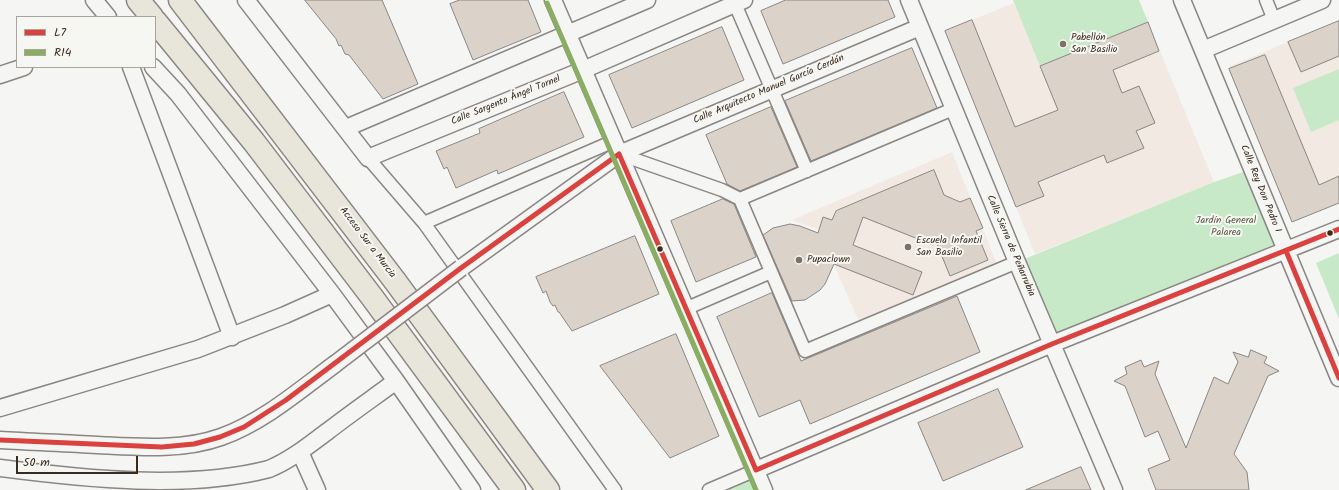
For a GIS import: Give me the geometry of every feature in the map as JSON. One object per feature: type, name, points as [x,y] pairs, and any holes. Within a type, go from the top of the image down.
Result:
[{"type":"highway","points":[[138,0],[151,16]]},
{"type":"highway","name":"Acceso Sur a Murcia","points":[[180,0],[395,281],[548,490]]},
{"type":"highway","points":[[156,22],[254,142],[514,490]]},
{"type":"highway","points":[[472,433],[509,490]]},
{"type":"street","points":[[94,0],[107,16]]},
{"type":"street","points":[[246,0],[368,158],[424,223],[615,490]]},
{"type":"street","points":[[553,0],[764,490]]},
{"type":"street","points":[[346,128],[647,0]]},
{"type":"street","name":"Calle Sierra de Peñarrubia","points":[[909,0],[1017,262],[1114,490]]},
{"type":"street","name":"Calle Rey Don Pedro I","points":[[1182,0],[1339,378]]},
{"type":"street","points":[[1266,0],[1274,20]]},
{"type":"street","points":[[1203,50],[1322,0]]},
{"type":"street","points":[[739,2],[807,171]]},
{"type":"street","name":"Calle Sargento Ángel Tornel","points":[[368,158],[583,70],[739,2]]},
{"type":"street","name":"Calle Arquitecto Manuel García Cerdán","points":[[0,440],[162,447],[194,444],[220,437],[244,427],[286,400],[335,364],[616,148],[773,89],[920,27]]},
{"type":"street","points":[[0,75],[21,68]]},
{"type":"street","points":[[131,68],[232,337]]},
{"type":"street","points":[[154,68],[178,94],[332,294],[396,381],[472,490]]},
{"type":"street","points":[[740,200],[953,108]]},
{"type":"street","points":[[424,223],[616,148],[722,190],[740,200],[804,351],[1017,262]]},
{"type":"street","points":[[709,490],[1052,344],[1339,230]]},
{"type":"street","points":[[685,309],[771,272]]},
{"type":"street","points":[[0,408],[198,349],[232,337],[332,294]]},
{"type":"street","points":[[0,468],[123,484],[169,488],[197,487],[242,478],[270,469],[300,452],[396,381]]},
{"type":"street","points":[[300,452],[317,490]]},
{"type":"shaded area","points":[[1014,3],[1041,65],[1148,22],[1214,182],[1035,254],[945,31]]},
{"type":"shaded area","points":[[1339,21],[1339,203],[1292,222],[1228,67]]},
{"type":"shaded area","name":"Escuela Infantil San Basilio","points":[[952,152],[997,264],[859,322],[819,230],[792,220]]},
{"type":"green space","name":"Pabellón San Basilio","points":[[1013,0],[1139,0],[1148,22],[1040,66]]},
{"type":"green space","points":[[1339,69],[1339,120],[1311,132],[1293,88]]},
{"type":"green space","name":"Jardín General Palarea","points":[[1252,169],[1286,251],[1052,344],[1017,262],[1214,182]]},
{"type":"green space","points":[[1339,253],[1339,319],[1316,263]]},
{"type":"green space","points":[[756,470],[764,490],[709,490]]},
{"type":"building","points":[[305,0],[382,0],[418,84],[383,99],[349,55],[345,54],[341,45],[339,46],[336,39]]},
{"type":"building","points":[[460,0],[528,0],[541,32],[473,60],[450,4]]},
{"type":"building","points":[[786,0],[888,0],[895,17],[783,64],[761,11]]},
{"type":"building","points":[[972,20],[1015,127],[1058,110],[1040,66],[1148,22],[1159,51],[1113,70],[1122,93],[1139,86],[1155,123],[1136,131],[1144,148],[1107,163],[1104,155],[1038,182],[1044,196],[1016,207],[945,31]]},
{"type":"building","points":[[1339,21],[1339,56],[1301,72],[1288,42]]},
{"type":"building","points":[[722,27],[744,80],[632,128],[609,75]]},
{"type":"building","points":[[912,48],[937,108],[811,161],[785,101]]},
{"type":"building","points":[[1265,55],[1319,185],[1339,176],[1339,203],[1292,222],[1229,69]]},
{"type":"building","points":[[564,92],[584,137],[498,174],[497,170],[456,188],[447,167],[444,169],[436,151],[480,133],[479,129]]},
{"type":"building","points":[[771,107],[797,167],[740,191],[727,184],[706,135]]},
{"type":"building","points":[[934,170],[944,195],[960,202],[970,198],[983,228],[976,231],[988,260],[950,276],[935,239],[933,245],[863,217],[853,245],[922,272],[913,295],[834,264],[825,284],[820,290],[805,300],[792,301],[763,235],[773,228],[790,224],[818,233],[823,217],[832,220],[836,211]]},
{"type":"building","points":[[723,199],[734,204],[756,257],[696,282],[671,221]]},
{"type":"building","points":[[635,236],[659,294],[572,331],[558,312],[555,305],[553,306],[550,302],[546,291],[543,293],[536,277]]},
{"type":"building","points":[[772,293],[801,361],[957,296],[980,352],[810,424],[800,400],[759,417],[717,317]]},
{"type":"building","points":[[676,334],[719,436],[670,458],[600,366]]},
{"type":"building","points":[[1251,350],[1267,357],[1264,363],[1279,371],[1268,376],[1234,454],[1247,472],[1249,490],[1156,490],[1148,469],[1170,460],[1158,431],[1145,437],[1125,386],[1114,381],[1127,374],[1125,367],[1141,360],[1144,367],[1159,361],[1155,374],[1186,448],[1214,377],[1228,384],[1238,362],[1233,352],[1248,357]]},
{"type":"building","points":[[998,389],[1023,447],[943,481],[918,423]]},
{"type":"building","points":[[1081,467],[1091,490],[1026,490]]},
{"type":"transit line","name":"R14","points":[[547,3],[756,490]]},
{"type":"transit line","name":"L7","points":[[619,154],[756,470]]},
{"type":"transit line","name":"L7","points":[[0,440],[162,447],[194,444],[220,437],[244,427],[286,400],[461,268],[619,154]]},
{"type":"transit line","name":"L7","points":[[756,470],[1052,344],[1339,229]]},
{"type":"transit line","name":"L7","points":[[1286,251],[1339,378]]},
{"type":"place","name":"Pabellón San Basilio","points":[[1063,44]]},
{"type":"place","name":"Escuela Infantil San Basilio","points":[[908,247]]},
{"type":"place","name":"Pupaclown","points":[[799,260]]}]
